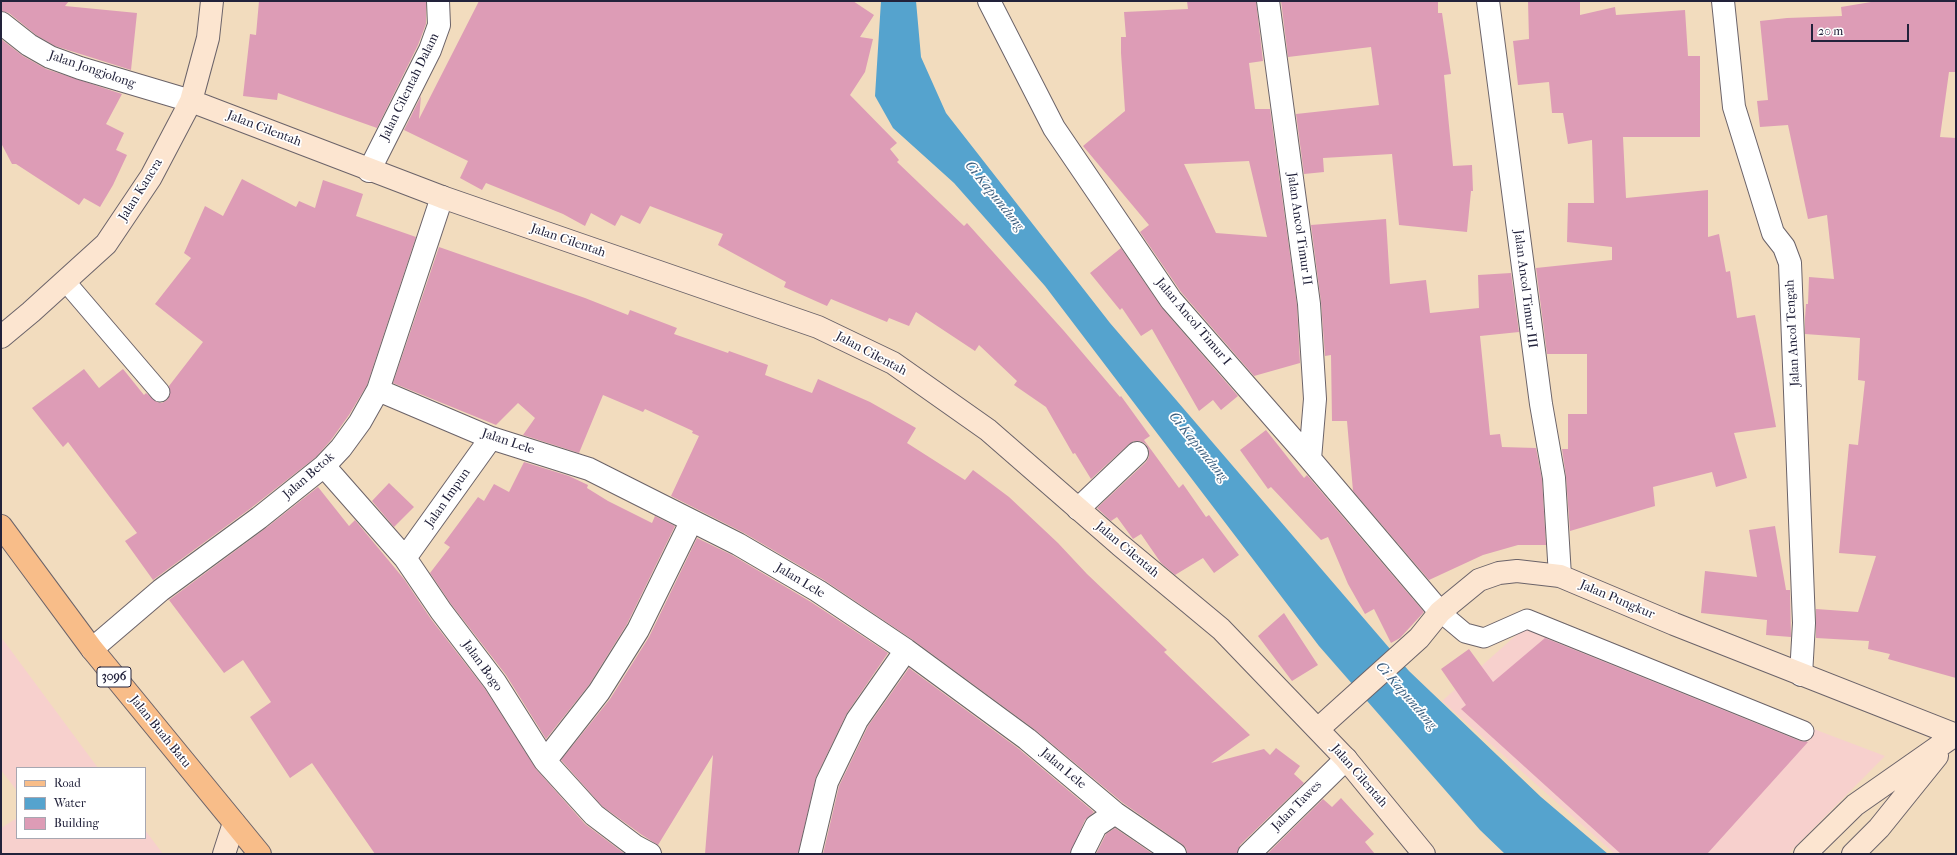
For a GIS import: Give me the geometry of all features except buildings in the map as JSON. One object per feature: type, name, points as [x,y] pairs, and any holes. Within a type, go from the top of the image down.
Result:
[{"type":"main road","name":"Jalan Buah Batu","points":[[1,526],[92,649],[260,854]]},
{"type":"street","name":"Jalan Kancra","points":[[1,337],[106,244],[151,177],[191,101],[208,38],[212,1]]},
{"type":"street","name":"Jalan Cilentah Dalam","points":[[369,171],[430,50],[439,25],[438,1]]},
{"type":"street","name":"Jalan Ancol Timur I","points":[[989,1],[1054,128],[1171,300],[1310,459],[1440,612]]},
{"type":"street","name":"Jalan Ancol Timur II","points":[[1268,1],[1309,304],[1315,398],[1310,459]]},
{"type":"street","name":"Jalan Ancol Timur III","points":[[1488,1],[1540,404],[1554,478],[1560,576]]},
{"type":"street","name":"Jalan Ancol Tengah","points":[[1729,1],[1734,107],[1773,233],[1784,247],[1790,262],[1804,615],[1802,675]]},
{"type":"street","name":"Jalan Jongjolong","points":[[1,23],[29,45],[50,57],[80,68],[191,101]]},
{"type":"street","name":"Jalan Cilentah","points":[[191,101],[369,171],[818,327],[893,363],[988,430],[1078,509],[1221,629],[1346,759],[1424,854]]},
{"type":"street","name":"Jalan Betok","points":[[92,649],[161,590],[259,518],[324,466],[341,448],[360,422],[378,390],[442,197]]},
{"type":"street","name":"Jalan Lele","points":[[378,390],[491,438],[589,469],[691,522],[738,544],[818,591],[906,650],[1027,739],[1115,813],[1175,854]]},
{"type":"street","name":"Jalan Impun","points":[[405,558],[491,438]]},
{"type":"street","points":[[1078,509],[1136,453]]},
{"type":"street","name":"Jalan Bogo","points":[[324,466],[405,558],[441,611],[495,682],[545,762],[594,815],[635,846],[650,854]]},
{"type":"street","points":[[545,762],[599,692],[638,630],[691,522]]},
{"type":"street","name":"Jalan Pungkur","points":[[1318,729],[1419,638],[1440,612],[1479,580],[1499,573],[1518,571],[1560,576],[1802,675],[1956,734]]},
{"type":"street","points":[[810,854],[827,782],[857,720],[906,650]]},
{"type":"street","points":[[1805,854],[1855,805],[1956,734]]},
{"type":"street","points":[[1854,854],[1879,828],[1956,734]]},
{"type":"street","name":"Jalan Tawes","points":[[1249,854],[1346,759]]},
{"type":"street","points":[[1082,854],[1096,826],[1115,813]]},
{"type":"street","points":[[224,854],[234,823]]},
{"type":"lane","points":[[65,281],[160,392]]},
{"type":"lane","points":[[1440,612],[1464,633],[1484,638],[1527,619],[1804,731]]},
{"type":"shaded area","points":[[1531,622],[1885,756],[1788,854],[1615,854],[1442,701]]},
{"type":"shaded area","points":[[1,637],[97,767],[16,767],[16,790],[1,770]]},
{"type":"shaded area","points":[[16,819],[16,839],[146,839],[146,831],[163,854],[1,854],[1,828]]},
{"type":"water","name":"Ci Kapundung","points":[[881,1],[916,1],[921,57],[946,113],[1110,323],[1409,671],[1541,797],[1608,854],[1505,854],[1480,830],[1319,646],[1045,286],[954,183],[893,128],[875,96]]}]
